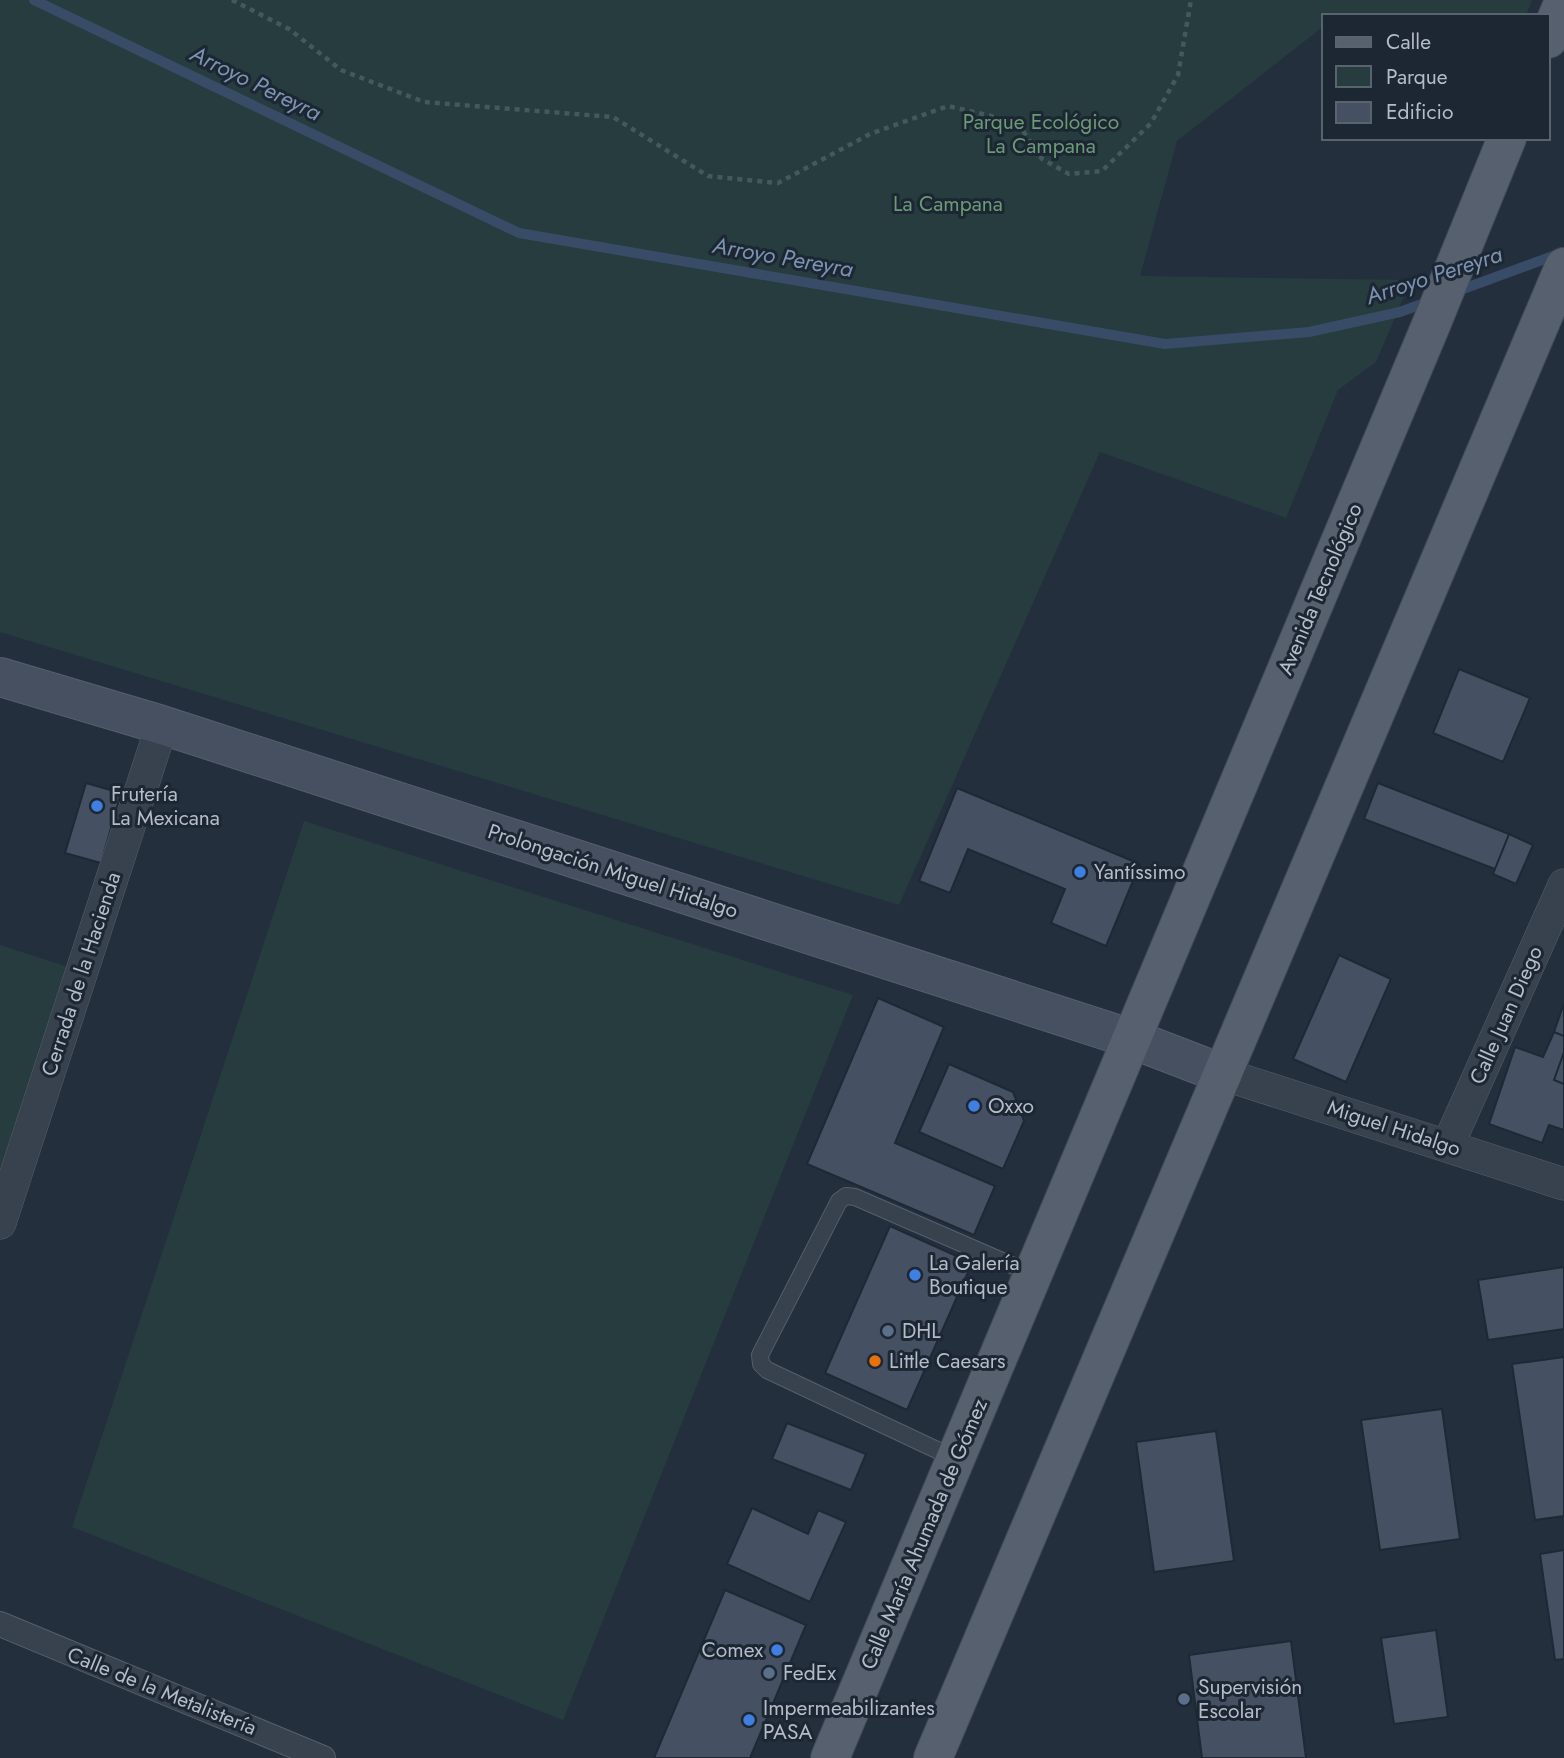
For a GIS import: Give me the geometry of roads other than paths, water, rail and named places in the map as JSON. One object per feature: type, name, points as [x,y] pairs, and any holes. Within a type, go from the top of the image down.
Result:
[{"type":"main road","points":[[1550,33],[1564,1]]},
{"type":"main road","name":"Avenida Tecnológico","points":[[1132,1040],[1432,325],[1506,140]]},
{"type":"main road","points":[[933,1758],[1559,291]]},
{"type":"main road","name":"Prolongación Miguel Hidalgo","points":[[0,677],[162,725],[1132,1040],[1223,1074]]},
{"type":"main road","name":"Calle María Ahumada de Gómez","points":[[830,1758],[1132,1040]]},
{"type":"street","name":"Cerrada de la Hacienda","points":[[2,1212],[162,725]]},
{"type":"street","name":"Calle Juan Diego","points":[[1448,1145],[1564,885]]},
{"type":"street","name":"Miguel Hidalgo","points":[[1223,1074],[1564,1184]]},
{"type":"street","name":"Calle de la Metalistería","points":[[0,1624],[323,1758]]},
{"type":"lane","points":[[956,1460],[767,1370],[761,1364],[760,1355],[839,1201],[846,1196],[855,1197],[1033,1274]]},
{"type":"waterway","name":"Arroyo Pereyra","points":[[34,0],[519,233],[1165,344],[1309,332],[1400,312],[1430,301]]},
{"type":"waterway","name":"Arroyo Pereyra","points":[[1455,292],[1561,253]]},
{"type":"place","name":"Frutería La Mexicana","points":[[97,806]]},
{"type":"place","name":"Yantíssimo","points":[[1080,872]]},
{"type":"place","name":"Oxxo","points":[[974,1106]]},
{"type":"place","name":"La Galería Boutique","points":[[915,1275]]},
{"type":"place","name":"DHL","points":[[888,1331]]},
{"type":"place","name":"Little Caesars","points":[[875,1361]]},
{"type":"place","name":"Comex","points":[[777,1650]]},
{"type":"place","name":"FedEx","points":[[769,1673]]},
{"type":"place","name":"Supervisión Escolar","points":[[1184,1699]]},
{"type":"place","name":"Impermeabilizantes PASA","points":[[749,1720]]},
{"type":"park label","name":"Parque Ecológico La Campana","points":[[1041,134]]},
{"type":"park label","name":"La Campana","points":[[948,204]]}]
